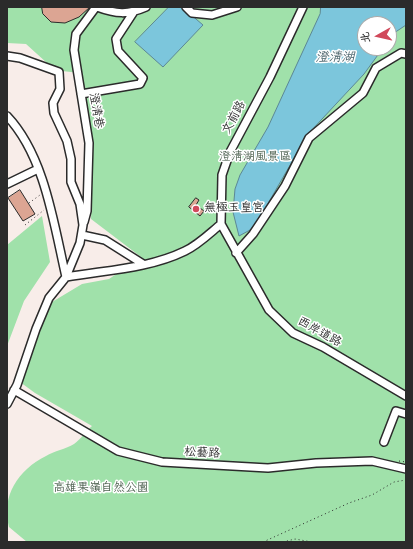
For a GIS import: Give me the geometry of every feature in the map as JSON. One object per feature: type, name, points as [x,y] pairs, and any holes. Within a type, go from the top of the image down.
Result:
[{"type":"street","points":[[96,7],[111,12],[133,13],[146,7]]},
{"type":"street","name":"澄清巷","points":[[7,404],[14,390],[49,298],[66,277],[82,235],[87,211],[89,143],[74,50],[76,34],[96,7]]},
{"type":"street","points":[[186,7],[192,13],[212,15],[237,7]]},
{"type":"street","name":"文前路","points":[[221,224],[222,175],[230,152],[270,77],[303,7]]},
{"type":"street","points":[[81,94],[140,84],[143,78],[118,51],[116,39],[133,13]]},
{"type":"street","points":[[236,253],[254,234],[284,186],[309,138],[363,93],[376,68],[401,53],[406,54]]},
{"type":"street","name":"澄清巷","points":[[7,56],[20,58],[59,72],[60,89],[53,103],[54,113],[67,141],[71,159],[71,182],[80,204],[83,225]]},
{"type":"street","points":[[7,116],[10,123],[30,148],[38,169],[50,209],[66,277],[143,264],[163,259],[185,251],[221,224]]},
{"type":"street","points":[[7,184],[38,169]]},
{"type":"street","name":"西岸道路","points":[[221,224],[269,310],[293,332],[329,350],[406,396]]},
{"type":"street","points":[[82,235],[105,240],[143,264]]},
{"type":"street","name":"松藝路","points":[[14,390],[118,451],[162,462],[268,468],[316,463],[372,461],[406,469]]},
{"type":"street","points":[[384,442],[396,411],[406,414]]},
{"type":"path","points":[[29,203],[40,195]]},
{"type":"path","points":[[25,225],[44,210]]},
{"type":"path","points":[[398,460],[406,462]]},
{"type":"path","points":[[263,542],[349,503],[372,495],[394,482],[406,480]]},
{"type":"path","points":[[283,542],[295,539],[312,542]]},
{"type":"green space","name":"澄清湖風景區","points":[[7,7],[406,7],[406,542],[27,542],[9,527],[7,505],[14,485],[20,476],[36,462],[49,454],[74,444],[92,426],[35,393],[20,382],[47,305],[82,284],[109,279],[141,257],[91,219],[93,142],[80,73],[62,71],[47,63],[26,44],[7,43]]},
{"type":"green space","points":[[42,216],[50,262],[24,301],[7,346],[7,245]]},
{"type":"water","points":[[169,7],[182,7],[203,25],[163,67],[135,42]]},
{"type":"water","name":"澄清湖","points":[[321,7],[406,7],[406,25],[397,31],[397,16],[357,16],[357,56],[377,56],[364,74],[308,134],[259,219],[250,230],[239,236],[233,212],[235,189],[240,175],[268,127],[320,14]]},
{"type":"building","points":[[42,7],[90,7],[79,17],[65,23],[51,22],[43,14]]},
{"type":"building","points":[[20,190],[35,214],[23,221],[8,198]]},
{"type":"building","name":"無極玉皇宮","points":[[196,198],[199,200],[196,205],[204,211],[200,216],[189,207]]},
{"type":"place","name":"無極玉皇宮","points":[[196,209]]},
{"type":"park label","name":"高雄果嶺自然公園","points":[[101,489]]}]
